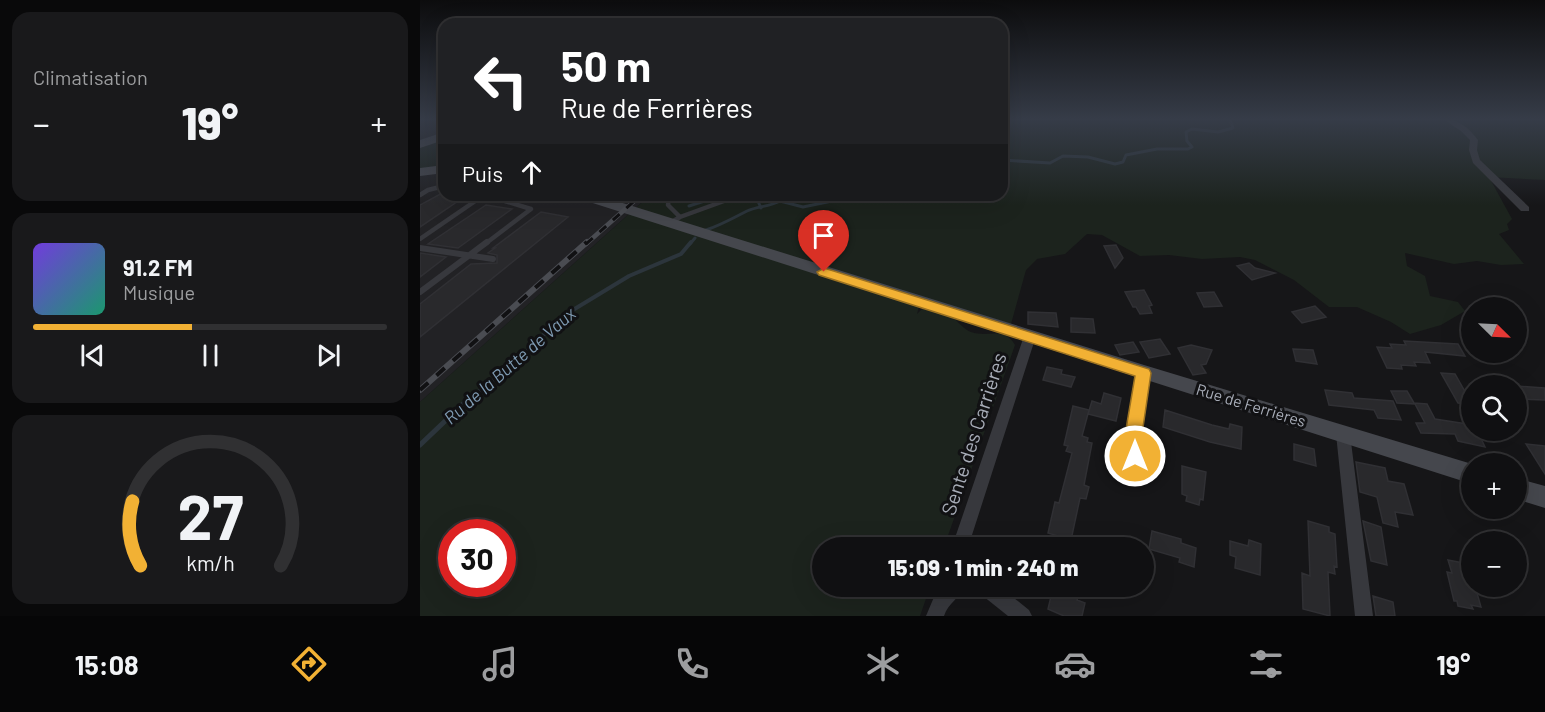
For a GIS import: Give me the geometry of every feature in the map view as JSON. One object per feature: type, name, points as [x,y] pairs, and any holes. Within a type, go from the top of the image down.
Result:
[{"type":"street","points":[[1473,148],[1476,161],[1525,209]]},
{"type":"street","points":[[420,172],[438,170]]},
{"type":"street","name":"Rue de Ferrières","points":[[604,201],[674,220],[700,232],[1461,471]]},
{"type":"street","name":"Sente des Carrières","points":[[964,537],[1030,336]]},
{"type":"street","points":[[1137,470],[1132,441],[1144,373]]},
{"type":"street","points":[[1343,434],[1364,616]]},
{"type":"street","points":[[1527,491],[1545,497]]},
{"type":"street","points":[[935,616],[944,597]]},
{"type":"street","points":[[998,597],[1023,616]]},
{"type":"lane","points":[[420,195],[438,188]]},
{"type":"lane","points":[[420,239],[475,201]]},
{"type":"lane","points":[[420,292],[531,209],[504,201]]},
{"type":"lane","points":[[668,201],[674,220],[724,201]]},
{"type":"lane","points":[[420,248],[493,260]]},
{"type":"shaded area","points":[[420,148],[438,148],[438,201],[643,201],[420,402]]},
{"type":"shaded area","points":[[420,148],[438,148],[438,168],[420,170]]},
{"type":"shaded area","points":[[1008,148],[1545,148],[1545,180],[1489,177],[1512,219],[1507,224],[1509,230],[1499,234],[1524,264],[1501,265],[1477,261],[1454,264],[1405,253],[1407,266],[1425,276],[1430,296],[1458,302],[1461,306],[1461,313],[1441,325],[1410,334],[1391,322],[1357,307],[1329,307],[1294,280],[1255,260],[1240,257],[1202,259],[1169,255],[1140,256],[1102,235],[1087,234],[1065,254],[1037,259],[1026,270],[1011,324],[921,298],[917,314],[924,307],[939,311],[952,317],[971,332],[1001,334],[1011,339],[1015,345],[948,537],[812,537],[812,597],[927,597],[920,616],[420,616],[420,402],[643,201],[1008,201]]},
{"type":"building","points":[[438,195],[438,201],[458,201],[420,227],[420,205]]},
{"type":"building","points":[[486,205],[512,209],[458,248],[428,244]]},
{"type":"building","points":[[541,212],[568,217],[420,337],[420,304],[471,264],[497,263],[497,255],[488,253]]},
{"type":"building","points":[[1116,245],[1123,258],[1115,268],[1104,246]]},
{"type":"building","points":[[420,253],[446,257],[420,277]]},
{"type":"building","points":[[1249,263],[1255,268],[1275,273],[1252,280],[1237,266]]},
{"type":"building","points":[[1144,290],[1152,305],[1149,306],[1152,313],[1140,314],[1136,307],[1133,307],[1125,292]]},
{"type":"building","points":[[1214,292],[1222,306],[1204,307],[1197,293]]},
{"type":"building","points":[[1315,306],[1326,317],[1302,323],[1292,312]]},
{"type":"building","points":[[1028,312],[1056,313],[1058,327],[1028,324]]},
{"type":"building","points":[[1071,318],[1093,319],[1095,333],[1071,332]]},
{"type":"building","points":[[1160,339],[1170,354],[1149,358],[1140,342]]},
{"type":"building","points":[[1404,341],[1458,344],[1461,356],[1425,352],[1430,363],[1414,362],[1416,366],[1401,365],[1402,369],[1387,368],[1377,347],[1392,348],[1390,344],[1406,345]]},
{"type":"building","points":[[1133,342],[1139,352],[1120,355],[1115,345]]},
{"type":"building","points":[[1191,345],[1212,350],[1206,364],[1201,365],[1206,373],[1193,375],[1178,348]]},
{"type":"building","points":[[1293,349],[1313,350],[1317,364],[1296,361]]},
{"type":"building","points":[[1047,367],[1062,370],[1061,374],[1075,377],[1071,387],[1043,380]]},
{"type":"building","points":[[1441,373],[1455,374],[1461,385],[1461,403],[1458,403]]},
{"type":"building","points":[[1527,387],[1545,388],[1545,400],[1527,399]]},
{"type":"building","points":[[1325,390],[1352,393],[1354,398],[1393,401],[1401,420],[1378,418],[1374,410],[1329,405]]},
{"type":"building","points":[[1391,391],[1407,391],[1414,403],[1427,404],[1435,419],[1461,423],[1461,441],[1482,441],[1485,447],[1458,441],[1455,434],[1421,433],[1416,423],[1425,423],[1415,404],[1397,403]]},
{"type":"building","points":[[1104,393],[1121,398],[1116,421],[1088,414],[1092,401],[1101,404]]},
{"type":"building","points":[[1073,406],[1089,410],[1082,436],[1088,438],[1087,442],[1092,443],[1084,485],[1089,487],[1086,499],[1080,498],[1072,537],[1048,533],[1055,502],[1059,503],[1072,453],[1066,451],[1068,446],[1064,445]]},
{"type":"building","points":[[1165,410],[1229,429],[1230,424],[1242,427],[1241,449],[1163,427]]},
{"type":"building","points":[[1294,444],[1314,449],[1316,466],[1294,460]]},
{"type":"building","points":[[1526,444],[1545,446],[1545,474]]},
{"type":"building","points":[[1356,462],[1385,468],[1388,481],[1404,484],[1413,515],[1395,512],[1398,527],[1383,523],[1377,497],[1360,492]]},
{"type":"building","points":[[1182,466],[1206,472],[1203,500],[1200,499],[1199,505],[1186,501],[1187,496],[1182,494]]},
{"type":"building","points":[[1308,521],[1329,527],[1329,532],[1335,534],[1337,567],[1334,566],[1335,574],[1328,572],[1330,616],[1303,609],[1302,573],[1310,576]]},
{"type":"building","points":[[1363,521],[1381,527],[1387,565],[1371,561]]},
{"type":"building","points":[[1152,531],[1181,539],[1181,543],[1196,548],[1194,567],[1179,562],[1180,558],[1154,550],[1154,537],[1151,537]]},
{"type":"building","points":[[1249,540],[1261,544],[1260,575],[1235,568],[1236,557],[1230,555],[1230,541],[1248,546]]},
{"type":"building","points":[[1448,560],[1461,563],[1461,597],[1478,597],[1481,607],[1471,605],[1473,609],[1458,606],[1457,601],[1454,601],[1447,572],[1452,573]]},
{"type":"building","points":[[1373,596],[1393,602],[1395,616],[1376,616]]},
{"type":"building","points":[[1051,597],[1075,597],[1085,603],[1082,616],[1064,616],[1048,609]]},
{"type":"waterway","name":"Ru de la Butte de Vaux","points":[[1008,160],[1050,163],[1063,156],[1088,157],[1115,164],[1123,162],[1126,155],[1157,149],[1191,148]]},
{"type":"waterway","points":[[689,206],[704,201]]},
{"type":"waterway","points":[[758,201],[760,207]]},
{"type":"waterway","name":"Ru de la Butte de Vaux","points":[[760,207],[780,201]]},
{"type":"waterway","name":"Ru de la Butte de Vaux","points":[[780,201],[803,207],[832,201]]},
{"type":"waterway","name":"Ru de la Butte de Vaux","points":[[706,230],[760,207]]},
{"type":"waterway","name":"Ru de la Butte de Vaux","points":[[690,244],[695,238]]},
{"type":"waterway","name":"Ru de la Butte de Vaux","points":[[461,406],[517,361],[563,316],[629,276],[681,254],[691,242]]},
{"type":"waterway","name":"Ru de la Butte de Vaux","points":[[420,445],[463,404]]},
{"type":"railway","points":[[586,244],[634,201]]},
{"type":"railway","points":[[420,390],[587,242]]},
{"type":"route","points":[[824,272],[1144,373],[1132,441],[1135,456]]}]
